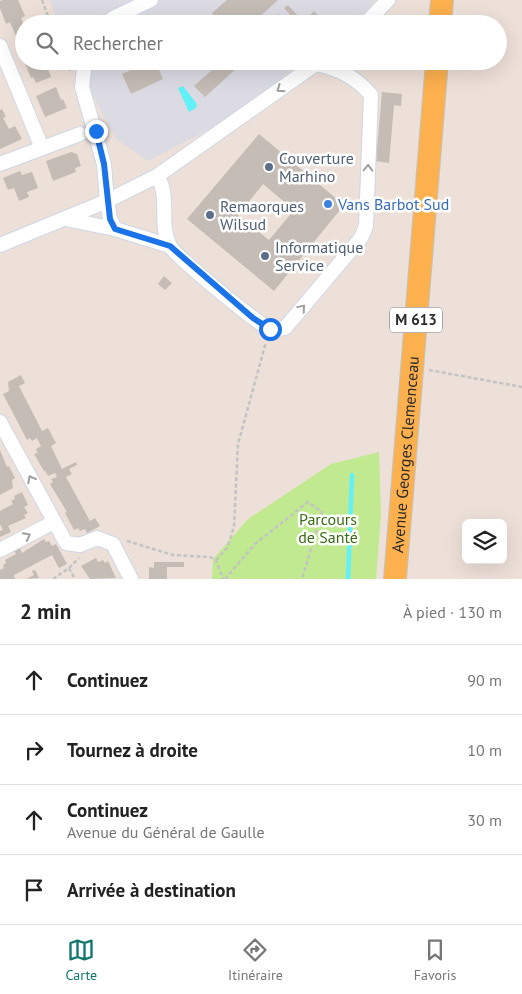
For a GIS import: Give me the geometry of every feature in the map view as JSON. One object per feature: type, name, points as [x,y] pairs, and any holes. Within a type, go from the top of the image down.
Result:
[{"type":"main road","points":[[441,15],[442,0]]},
{"type":"main road","name":"Avenue Georges Clemenceau","points":[[396,579],[436,70]]},
{"type":"street","points":[[119,15],[151,0]]},
{"type":"street","points":[[374,15],[388,0]]},
{"type":"street","points":[[0,46],[42,148]]},
{"type":"street","points":[[84,70],[82,87],[104,164],[110,219],[115,229]]},
{"type":"street","points":[[0,245],[107,201],[157,176],[308,70]]},
{"type":"street","points":[[64,219],[115,229],[170,246],[253,318],[270,329],[285,328],[361,238],[366,226],[371,95],[351,76],[336,70]]},
{"type":"street","points":[[0,164],[80,134]]},
{"type":"street","points":[[157,176],[164,188],[165,223],[170,246]]},
{"type":"street","points":[[0,422],[66,544],[80,545],[97,538],[113,544],[131,579]]},
{"type":"street","points":[[0,550],[54,522]]},
{"type":"path","points":[[42,0],[48,15]]},
{"type":"path","points":[[216,560],[228,547],[234,526],[238,444],[251,390],[270,329]]},
{"type":"path","points":[[412,367],[522,387]]},
{"type":"path","points":[[113,544],[124,540],[173,555],[210,558],[216,560],[224,579],[255,544],[308,502],[322,512],[302,579]]},
{"type":"path","points":[[70,568],[75,579]]},
{"type":"shaded area","points":[[49,0],[375,0],[364,15],[55,15]]},
{"type":"shaded area","points":[[80,70],[292,70],[227,120],[148,161],[115,138]]},
{"type":"green space","name":"Parcours de Santé","points":[[379,452],[381,514],[376,579],[212,579],[213,559],[248,519],[331,464]]},
{"type":"water","points":[[183,86],[197,104],[196,108],[189,112],[178,88]]},
{"type":"building","points":[[18,0],[25,15],[15,15],[15,34],[10,22],[6,24],[0,8],[0,1]]},
{"type":"building","points":[[227,0],[278,0],[262,15],[214,15],[212,13]]},
{"type":"building","points":[[288,5],[297,15],[290,15],[284,8]]},
{"type":"building","points":[[28,70],[48,70],[51,77],[36,83],[33,77],[31,78]]},
{"type":"building","points":[[131,70],[159,70],[163,79],[131,94],[122,74]]},
{"type":"building","points":[[212,70],[235,70],[205,97],[194,86]]},
{"type":"building","points":[[56,87],[61,100],[63,99],[67,108],[45,117],[36,96]]},
{"type":"building","points":[[382,92],[402,94],[401,106],[394,105],[389,163],[376,161]]},
{"type":"building","points":[[2,109],[6,117],[3,118],[9,129],[15,126],[22,139],[0,149],[0,110]]},
{"type":"building","points":[[259,134],[344,205],[274,291],[187,219]],"holes":[[[263,184],[294,210],[269,240],[238,215]]]},
{"type":"building","points":[[71,152],[77,154],[81,166],[75,168],[76,172],[53,181],[46,161]]},
{"type":"building","points":[[20,171],[22,175],[32,172],[38,188],[27,192],[29,197],[19,201],[14,188],[8,190],[3,178]]},
{"type":"building","points":[[164,276],[172,283],[165,290],[158,284]]},
{"type":"building","points":[[21,375],[25,383],[19,386],[42,431],[48,428],[56,443],[51,446],[62,469],[76,462],[77,465],[69,469],[72,474],[66,477],[90,521],[95,518],[100,526],[87,533],[85,529],[80,531],[78,528],[74,530],[65,513],[67,512],[50,484],[53,482],[51,479],[57,477],[55,473],[48,476],[34,454],[38,453],[36,449],[41,446],[37,438],[32,441],[30,438],[27,440],[3,394],[9,391],[8,382]]},
{"type":"building","points":[[0,450],[7,467],[9,466],[15,478],[12,480],[13,488],[0,495]]},
{"type":"building","points":[[22,492],[28,505],[24,507],[28,513],[24,515],[26,518],[8,526],[11,532],[0,537],[0,531],[3,530],[0,524],[0,511],[13,504],[11,501],[15,499],[14,496]]},
{"type":"building","points":[[44,539],[46,542],[49,541],[52,546],[56,544],[67,564],[59,568],[52,555],[14,575],[15,579],[0,579],[0,570],[4,568],[5,560],[16,554],[13,549],[19,546],[22,553]]},
{"type":"building","points":[[96,558],[98,562],[103,560],[105,563],[108,561],[116,578],[90,579],[81,566]]},
{"type":"building","points":[[154,562],[184,562],[184,567],[167,567],[167,579],[149,579],[149,567],[154,568]]},
{"type":"building","points":[[35,570],[39,578],[26,579],[34,575],[32,571]]},
{"type":"waterway","points":[[348,579],[352,475]]},
{"type":"place","name":"Couverture Marhino","points":[[269,167]]},
{"type":"place","name":"Vans Barbot Sud","points":[[328,204]]},
{"type":"place","name":"Remaorques Wilsud","points":[[210,215]]},
{"type":"place","name":"Informatique Service","points":[[265,256]]},
{"type":"route","points":[[96,131],[104,164],[110,219],[115,229],[170,246],[178,255],[253,318],[270,329]]}]
